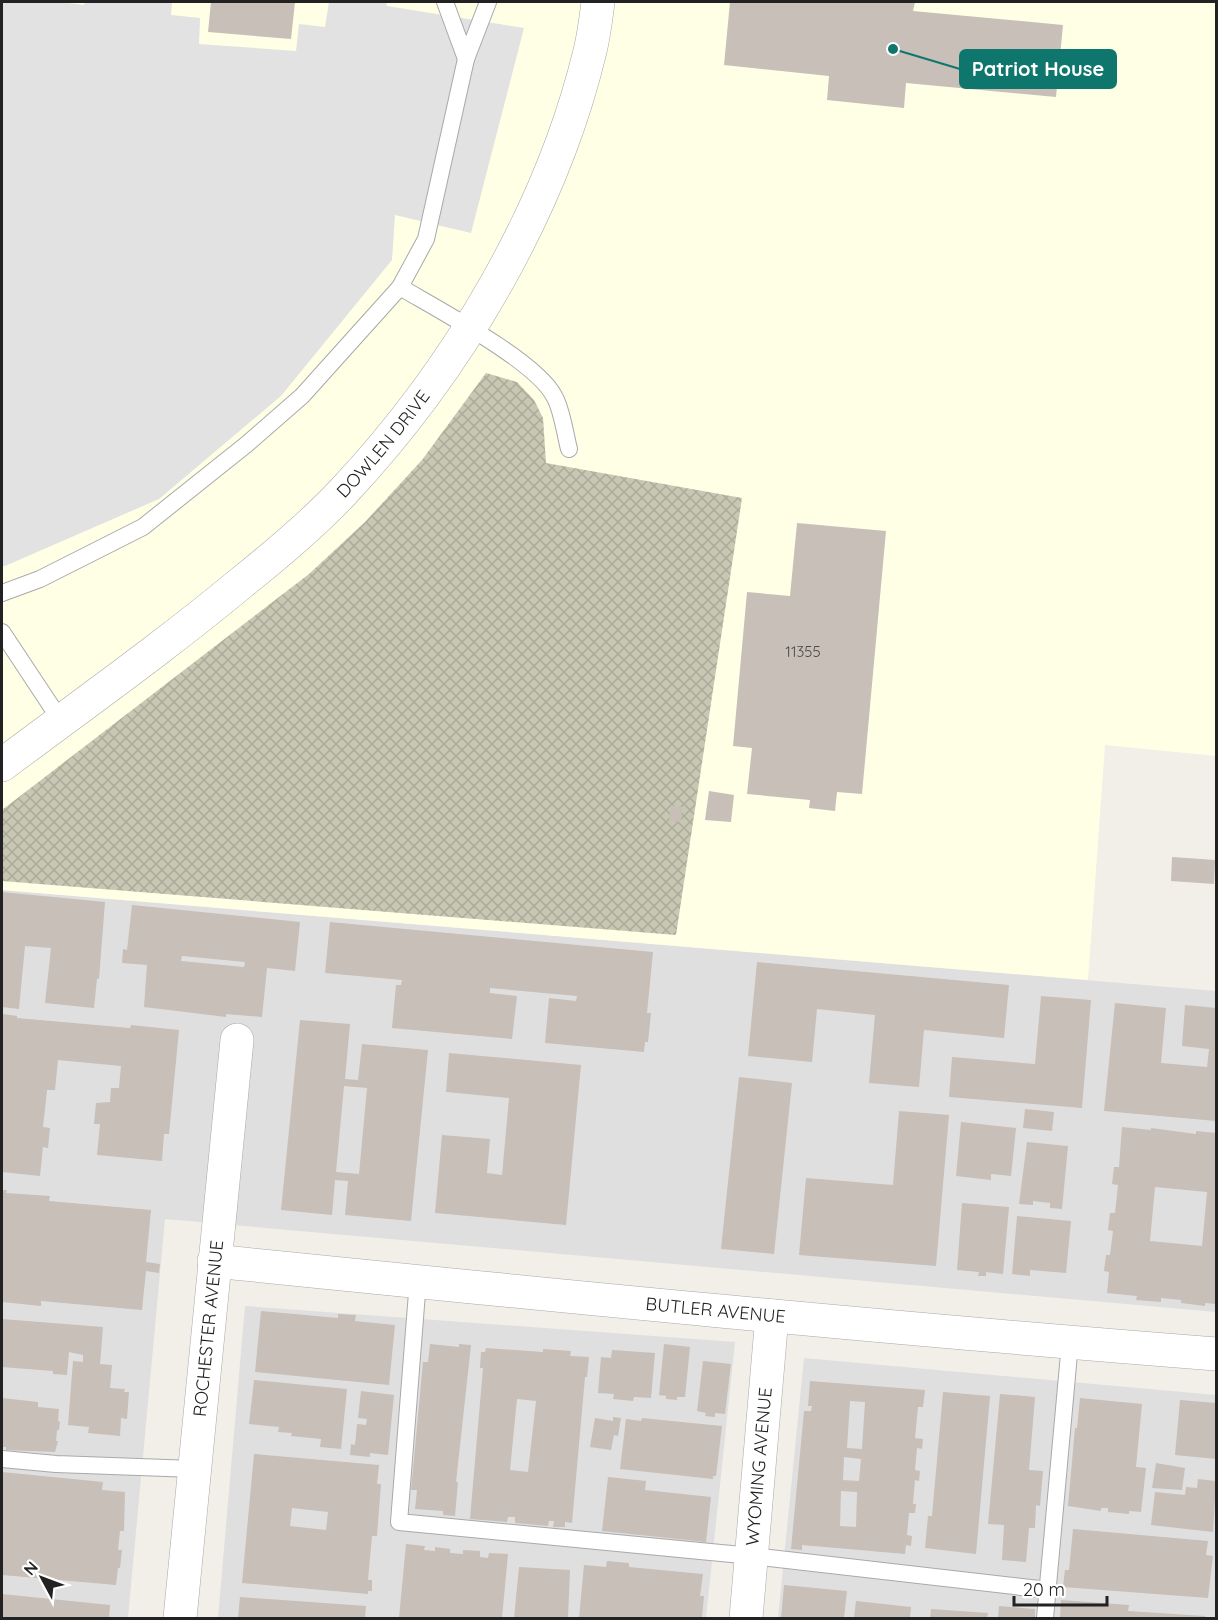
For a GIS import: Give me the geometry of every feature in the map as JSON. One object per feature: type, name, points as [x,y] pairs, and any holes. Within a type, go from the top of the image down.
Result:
[{"type":"street","name":"DOWLEN DRIVE","points":[[2,765],[212,608],[284,548],[342,494],[394,434],[470,329],[520,239],[563,140],[591,50],[598,2]]},
{"type":"street","name":"ROCHESTER AVENUE","points":[[180,1618],[237,1040]]},
{"type":"street","name":"BUTLER AVENUE","points":[[214,1261],[771,1316],[1216,1354]]},
{"type":"street","name":"WYOMING AVENUE","points":[[746,1618],[771,1316]]},
{"type":"lane","points":[[445,2],[466,59]]},
{"type":"lane","points":[[2,593],[40,579],[143,527],[247,444],[302,396],[400,287],[426,239],[466,59],[488,2]]},
{"type":"lane","points":[[400,287],[470,329],[537,374],[555,396],[569,449]]},
{"type":"lane","points":[[2,632],[61,721]]},
{"type":"lane","points":[[418,1280],[399,1522],[752,1556],[1048,1590]]},
{"type":"lane","points":[[1045,1618],[1070,1343]]},
{"type":"lane","points":[[2,1459],[56,1464],[194,1469]]},
{"type":"shaded area","points":[[2,2],[1216,2],[1216,756],[1105,745],[1088,980],[2,890]]},
{"type":"shaded area","points":[[2,2],[60,2],[84,5],[85,2],[172,2],[171,15],[200,18],[199,44],[296,51],[299,24],[325,27],[329,2],[386,2],[387,6],[524,28],[471,233],[395,215],[392,260],[281,396],[159,499],[5,566],[2,566]]},
{"type":"shaded area","points":[[486,373],[517,382],[534,400],[543,418],[546,463],[742,498],[676,935],[2,881],[2,810],[309,574],[365,522],[422,460]]},
{"type":"shaded area","points":[[2,890],[1216,991],[1216,1312],[165,1219],[128,1618],[2,1618]]},
{"type":"shaded area","points":[[245,1306],[735,1342],[706,1618],[218,1618]]},
{"type":"shaded area","points":[[804,1358],[1216,1395],[1216,1618],[778,1618]]},
{"type":"building","points":[[211,2],[295,2],[291,39],[208,32]]},
{"type":"building","points":[[730,2],[915,2],[913,11],[1063,25],[1056,97],[906,83],[904,108],[827,100],[829,76],[724,65]]},
{"type":"building","points":[[797,523],[886,531],[862,794],[837,792],[835,811],[809,808],[810,800],[747,794],[752,748],[733,746],[747,592],[790,596]]},
{"type":"building","points":[[709,791],[734,795],[731,822],[705,820]]},
{"type":"building","points":[[671,805],[682,807],[681,822],[669,821]]},
{"type":"building","points":[[1172,857],[1215,860],[1214,884],[1171,881]]},
{"type":"building","points":[[2,892],[105,902],[99,979],[97,979],[94,1008],[45,1003],[51,948],[25,946],[19,1009],[2,1007]]},
{"type":"building","points":[[132,905],[300,922],[295,971],[267,968],[262,1017],[226,1014],[226,1017],[144,1007],[147,965],[122,963],[123,949],[127,950]],"holes":[[[182,956],[245,962],[244,967],[181,961]]]},
{"type":"building","points":[[330,922],[653,952],[647,1013],[651,1013],[648,1042],[645,1042],[644,1052],[545,1043],[549,998],[576,1001],[577,996],[490,988],[490,993],[517,996],[512,1039],[392,1028],[396,985],[401,985],[402,980],[325,973]]},
{"type":"building","points":[[757,962],[1009,985],[1004,1038],[924,1030],[919,1087],[869,1083],[875,1015],[817,1009],[812,1062],[748,1056]]},
{"type":"building","points":[[1041,996],[1091,1000],[1082,1108],[949,1097],[952,1057],[1035,1064]]},
{"type":"building","points":[[1115,1003],[1166,1008],[1161,1063],[1207,1067],[1209,1049],[1182,1046],[1185,1005],[1216,1008],[1216,1121],[1104,1111]]},
{"type":"building","points":[[2,1014],[17,1016],[17,1018],[179,1030],[169,1134],[164,1134],[162,1161],[97,1155],[100,1124],[94,1124],[96,1103],[110,1102],[111,1088],[119,1088],[121,1066],[58,1060],[55,1090],[47,1090],[43,1127],[50,1128],[48,1148],[43,1147],[40,1176],[2,1172]]},
{"type":"building","points":[[300,1020],[350,1024],[345,1079],[358,1080],[362,1044],[428,1050],[411,1221],[345,1215],[348,1181],[335,1180],[332,1215],[281,1210]],"holes":[[[344,1086],[367,1088],[359,1174],[336,1172]]]},
{"type":"building","points":[[449,1053],[581,1065],[566,1225],[435,1213],[442,1135],[490,1139],[487,1173],[502,1175],[509,1098],[446,1092]]},
{"type":"building","points":[[739,1077],[792,1083],[774,1254],[721,1249]]},
{"type":"building","points":[[1025,1109],[1054,1112],[1052,1131],[1023,1128]]},
{"type":"building","points":[[899,1111],[949,1115],[936,1266],[799,1255],[806,1178],[893,1185]]},
{"type":"building","points":[[961,1122],[1016,1128],[1011,1176],[991,1174],[991,1180],[956,1176]]},
{"type":"building","points":[[1122,1127],[1196,1134],[1196,1131],[1216,1133],[1216,1304],[1205,1303],[1205,1306],[1161,1298],[1161,1302],[1136,1300],[1137,1296],[1107,1293],[1109,1272],[1104,1271],[1106,1255],[1110,1255],[1113,1231],[1108,1230],[1110,1213],[1115,1213],[1118,1185],[1112,1184],[1114,1167],[1119,1167]],"holes":[[[1155,1187],[1207,1192],[1202,1246],[1150,1241]]]},
{"type":"building","points":[[1027,1142],[1068,1146],[1062,1209],[1050,1208],[1050,1203],[1033,1201],[1033,1205],[1019,1204]]},
{"type":"building","points":[[2,1190],[7,1190],[6,1193],[50,1196],[49,1201],[151,1210],[146,1262],[160,1264],[159,1273],[146,1271],[142,1310],[41,1301],[41,1306],[2,1302]]},
{"type":"building","points":[[962,1203],[1009,1207],[1003,1274],[986,1272],[986,1276],[978,1276],[979,1272],[957,1270]]},
{"type":"building","points":[[1017,1216],[1071,1221],[1066,1273],[1030,1270],[1030,1276],[1012,1274]]},
{"type":"building","points":[[261,1311],[338,1318],[338,1314],[356,1315],[355,1321],[395,1325],[389,1385],[255,1372]]},
{"type":"building","points":[[2,1319],[103,1327],[100,1364],[112,1365],[110,1388],[125,1389],[124,1392],[129,1392],[127,1419],[121,1418],[120,1436],[88,1433],[89,1427],[68,1425],[73,1361],[83,1362],[83,1355],[69,1352],[67,1375],[53,1374],[53,1371],[2,1367]]},
{"type":"building","points":[[430,1344],[459,1347],[459,1344],[471,1345],[456,1482],[458,1482],[455,1516],[443,1515],[443,1511],[415,1509],[417,1490],[411,1490],[423,1362],[428,1362]]},
{"type":"building","points":[[664,1344],[690,1347],[685,1397],[677,1397],[677,1400],[666,1399],[666,1396],[659,1395]]},
{"type":"building","points":[[486,1348],[543,1352],[543,1349],[571,1351],[570,1356],[589,1357],[587,1377],[585,1377],[572,1523],[565,1522],[565,1527],[553,1527],[554,1521],[549,1521],[548,1526],[515,1523],[515,1517],[508,1517],[507,1522],[470,1519],[483,1368],[480,1368],[481,1352],[485,1352]],"holes":[[[517,1399],[536,1401],[528,1472],[510,1470]]]},
{"type":"building","points":[[612,1350],[655,1353],[651,1398],[634,1397],[633,1401],[613,1399],[614,1394],[598,1393],[601,1357],[611,1358]]},
{"type":"building","points":[[703,1361],[731,1364],[725,1414],[715,1413],[715,1417],[705,1416],[706,1413],[697,1411]]},
{"type":"building","points":[[254,1380],[347,1389],[341,1449],[320,1447],[321,1439],[291,1436],[292,1433],[278,1432],[279,1427],[249,1424]]},
{"type":"building","points":[[810,1381],[925,1390],[923,1407],[918,1407],[915,1438],[923,1439],[922,1449],[917,1448],[915,1470],[920,1471],[919,1481],[915,1480],[913,1504],[916,1504],[915,1513],[909,1513],[907,1535],[912,1536],[911,1546],[906,1545],[905,1554],[802,1545],[802,1550],[791,1549],[804,1411],[811,1411],[812,1406],[808,1406]],"holes":[[[850,1401],[865,1402],[862,1449],[847,1448]],[[844,1457],[861,1459],[859,1481],[843,1480]],[[841,1491],[857,1492],[856,1527],[840,1526]]]},
{"type":"building","points":[[361,1391],[394,1395],[388,1455],[370,1453],[370,1457],[350,1455],[351,1444],[355,1445],[357,1424],[366,1425],[367,1419],[358,1418]]},
{"type":"building","points":[[943,1392],[990,1396],[976,1554],[925,1548],[928,1516],[932,1516]]},
{"type":"building","points":[[1000,1394],[1035,1397],[1029,1470],[1043,1471],[1040,1506],[1036,1505],[1035,1528],[1029,1528],[1026,1562],[1002,1560],[1004,1525],[988,1524]]},
{"type":"building","points":[[2,1398],[38,1402],[38,1407],[59,1409],[58,1421],[60,1422],[55,1452],[6,1450],[6,1447],[2,1447]]},
{"type":"building","points":[[1080,1398],[1142,1404],[1136,1467],[1146,1468],[1141,1512],[1129,1511],[1129,1514],[1108,1512],[1108,1508],[1101,1508],[1101,1511],[1068,1506]]},
{"type":"building","points":[[1180,1400],[1216,1403],[1216,1459],[1175,1455]]},
{"type":"building","points":[[613,1417],[621,1418],[618,1436],[614,1435],[611,1450],[590,1447],[595,1418],[613,1421]]},
{"type":"building","points":[[642,1418],[722,1426],[716,1476],[713,1476],[713,1479],[620,1469],[626,1419],[641,1421]]},
{"type":"building","points":[[254,1454],[379,1465],[377,1484],[381,1484],[377,1536],[372,1536],[368,1580],[372,1580],[372,1591],[368,1591],[368,1594],[242,1583]],"holes":[[[292,1508],[328,1512],[326,1530],[290,1526]]]},
{"type":"building","points":[[1156,1463],[1185,1468],[1182,1490],[1152,1488]]},
{"type":"building","points":[[2,1472],[103,1482],[102,1490],[125,1492],[124,1531],[120,1531],[118,1550],[122,1550],[116,1585],[2,1575]]},
{"type":"building","points":[[608,1477],[646,1481],[645,1490],[711,1497],[706,1542],[602,1531]]},
{"type":"building","points":[[1198,1479],[1216,1481],[1213,1532],[1151,1525],[1155,1492],[1185,1495],[1186,1487],[1197,1488]]},
{"type":"building","points":[[1073,1529],[1208,1541],[1206,1555],[1213,1556],[1208,1598],[1063,1587],[1065,1570],[1069,1570]]},
{"type":"building","points":[[406,1544],[425,1546],[424,1550],[435,1551],[435,1547],[450,1549],[450,1553],[463,1554],[463,1550],[480,1551],[480,1557],[488,1558],[489,1553],[508,1554],[502,1618],[399,1618]]},
{"type":"building","points":[[607,1561],[629,1563],[629,1567],[703,1574],[700,1596],[704,1596],[702,1617],[579,1618],[584,1565],[606,1567]]},
{"type":"building","points":[[519,1567],[570,1570],[568,1618],[514,1618]]},
{"type":"building","points":[[784,1585],[847,1591],[844,1618],[781,1618]]},
{"type":"building","points":[[2,1594],[110,1605],[109,1618],[2,1618]]},
{"type":"building","points":[[240,1597],[366,1606],[365,1618],[238,1618]]},
{"type":"building","points":[[1061,1600],[1129,1605],[1128,1611],[1205,1616],[1205,1618],[1060,1618]]},
{"type":"building","points":[[856,1601],[911,1607],[910,1618],[854,1618]]},
{"type":"building","points":[[999,1606],[1035,1609],[1035,1618],[998,1618]]},
{"type":"building","points":[[931,1609],[988,1613],[987,1618],[930,1618]]},
{"type":"place","name":"Patriot House","points":[[893,49]]}]
